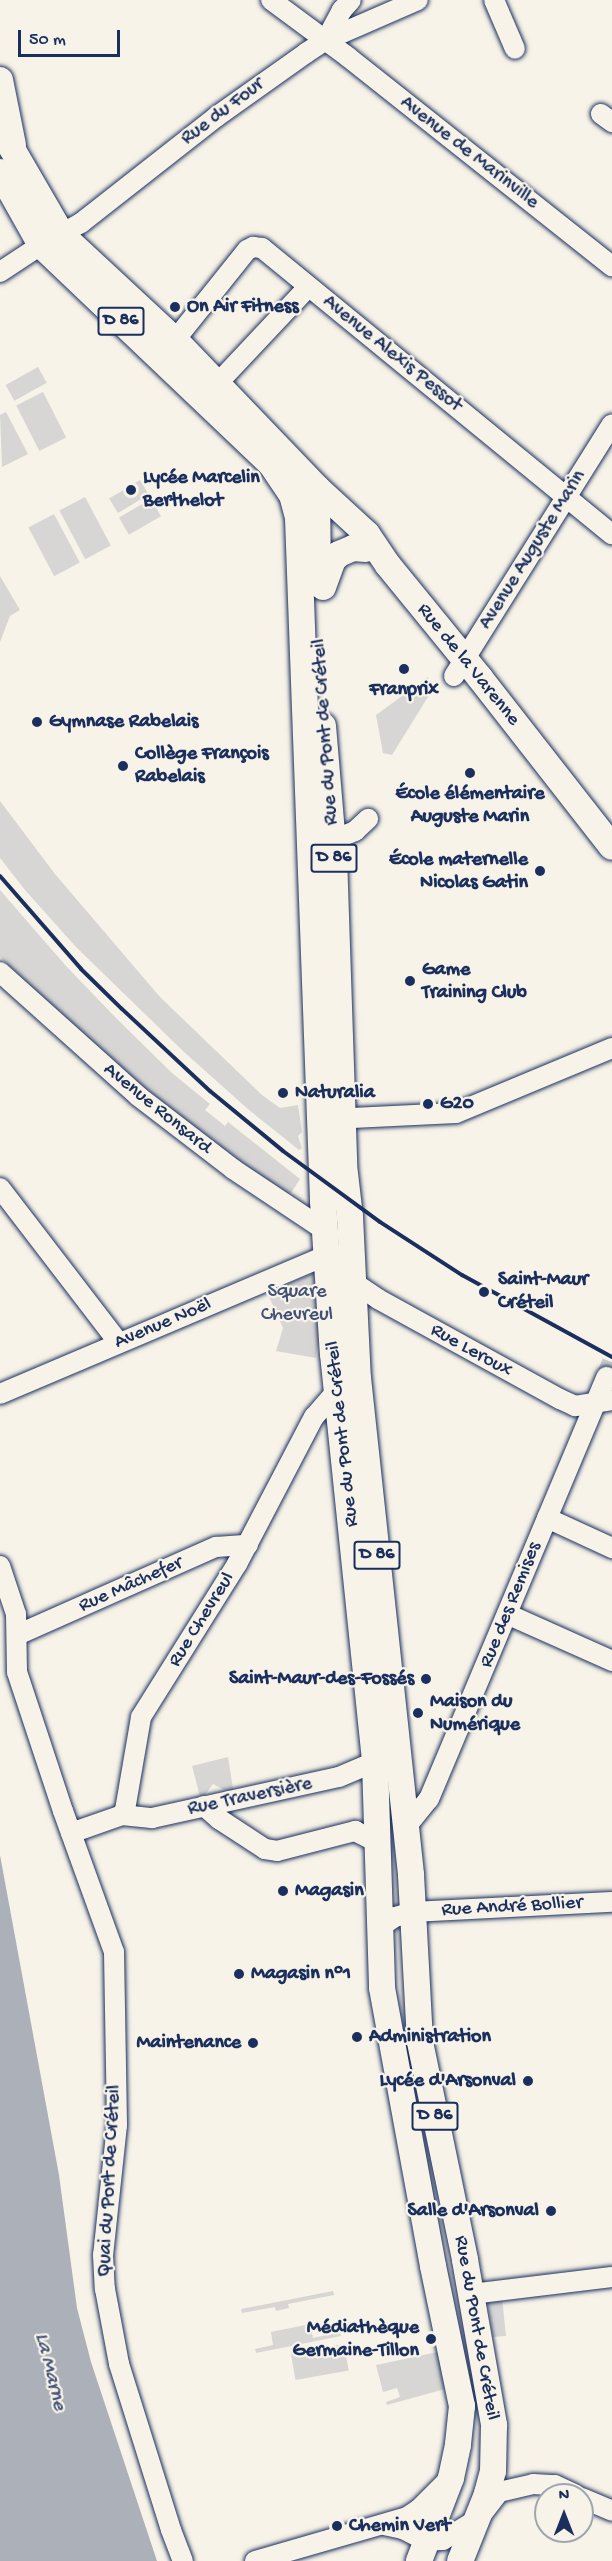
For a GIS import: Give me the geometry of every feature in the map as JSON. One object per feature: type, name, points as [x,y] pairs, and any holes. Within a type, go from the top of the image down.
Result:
[{"type":"main road","name":"D 86","points":[[0,80],[15,152]]},
{"type":"main road","name":"D 86","points":[[0,128],[15,152],[51,240],[175,340],[217,384],[312,504]]},
{"type":"main road","name":"D 86","points":[[0,172],[51,240],[312,504]]},
{"type":"main road","points":[[312,504],[325,522],[388,565]]},
{"type":"main road","name":"Rue de la Varenne","points":[[312,504],[367,534],[460,668],[612,847]]},
{"type":"main road","name":"Rue du Pont de Créteil","points":[[312,504],[319,597],[324,740],[322,841]]},
{"type":"main road","name":"Rue du Pont de Créteil","points":[[312,504],[332,1119],[326,1243],[358,1378],[406,1827],[420,2042],[490,2394],[495,2452],[493,2471],[478,2519],[460,2561]]},
{"type":"main road","points":[[319,597],[333,560],[342,552],[353,548],[366,549]]},
{"type":"main road","name":"Rue du Pont de Créteil","points":[[332,1119],[344,1165],[353,1271],[343,1310],[338,1389],[375,1762],[382,1988],[432,2266],[462,2406],[459,2445],[451,2478],[423,2551]]},
{"type":"main road","points":[[326,1243],[353,1271]]},
{"type":"street","name":"Avenue de Marinville","points":[[271,0],[326,40],[612,266]]},
{"type":"street","points":[[326,40],[342,10],[351,0]]},
{"type":"street","name":"Rue du Four","points":[[0,272],[81,223],[216,117],[326,40],[418,0]]},
{"type":"street","points":[[495,0],[515,49]]},
{"type":"street","name":"Avenue Alexis Pessot","points":[[175,340],[247,250],[253,247],[261,248],[612,534]]},
{"type":"street","points":[[217,384],[308,287]]},
{"type":"street","name":"Avenue Auguste Marin","points":[[460,668],[612,424]]},
{"type":"street","points":[[322,841],[363,826],[368,819]]},
{"type":"street","name":"Avenue Ronsard","points":[[0,972],[138,1096],[326,1243]]},
{"type":"street","points":[[332,1119],[456,1113],[612,1048]]},
{"type":"street","points":[[0,1188],[119,1343]]},
{"type":"street","name":"Avenue Noël","points":[[0,1394],[119,1343],[326,1243]]},
{"type":"street","name":"Rue Leroux","points":[[353,1271],[378,1299],[560,1399],[575,1406],[603,1402]]},
{"type":"street","name":"Rue des Remises","points":[[406,1827],[429,1799],[547,1518],[603,1402],[606,1377]]},
{"type":"street","name":"Rue Chevreul","points":[[122,1815],[129,1799],[141,1718],[248,1545],[314,1417],[338,1389]]},
{"type":"street","points":[[547,1518],[612,1548]]},
{"type":"street","name":"Rue Mâchefer","points":[[17,1635],[216,1547],[248,1545]]},
{"type":"street","name":"Quai du Port de Créteil","points":[[0,1566],[16,1614],[17,1672],[71,1833],[109,1936],[116,1968],[117,2125],[104,2255],[105,2289],[119,2364],[171,2530],[183,2561]]},
{"type":"street","points":[[507,1614],[612,1661]]},
{"type":"street","name":"Rue Traversière","points":[[122,1815],[152,1818],[339,1777],[375,1762]]},
{"type":"street","points":[[204,1806],[219,1819],[264,1849],[277,1851],[355,1831],[377,1842]]},
{"type":"street","points":[[71,1833],[122,1815]]},
{"type":"street","name":"Rue André Bollier","points":[[412,1912],[612,1902]]},
{"type":"street","points":[[380,1927],[395,1917],[412,1912]]},
{"type":"street","points":[[471,2294],[612,2277]]},
{"type":"street","points":[[255,2561],[384,2525],[419,2509],[451,2478]]},
{"type":"street","points":[[384,2525],[403,2529],[423,2551],[478,2519],[499,2492],[534,2484]]},
{"type":"street","points":[[594,2503],[612,2511]]},
{"type":"street","points":[[441,2505],[445,2516],[455,2522],[478,2519]]},
{"type":"green space","points":[[38,367],[47,383],[14,401],[6,385]]},
{"type":"green space","points":[[43,392],[66,437],[39,451],[16,406]]},
{"type":"green space","points":[[6,412],[28,454],[2,467],[0,415]]},
{"type":"green space","points":[[140,480],[149,495],[118,513],[109,499]]},
{"type":"green space","points":[[85,497],[111,546],[85,559],[59,511]]},
{"type":"green space","points":[[151,499],[161,516],[129,535],[119,518]]},
{"type":"green space","points":[[54,514],[80,563],[54,576],[28,528]]},
{"type":"green space","points":[[0,576],[20,610],[10,616],[0,642]]},
{"type":"green space","points":[[428,677],[431,692],[392,755],[383,753],[376,715]]},
{"type":"green space","points":[[0,801],[55,874],[160,997],[262,1095],[280,1108],[298,1105],[302,1132],[298,1136],[302,1148],[299,1150],[249,1110],[184,1052],[76,947],[25,890],[0,858]]},
{"type":"green space","points":[[0,890],[66,966],[116,1018],[172,1073],[210,1104],[205,1110],[225,1126],[228,1122],[300,1179],[291,1193],[284,1193],[190,1127],[79,1032],[0,957]]},
{"type":"green space","name":"Square Chevreul","points":[[312,1274],[316,1277],[320,1330],[316,1358],[276,1351],[283,1328],[267,1292]]},
{"type":"green space","points":[[228,1757],[234,1795],[213,1784],[201,1800],[192,1766]]},
{"type":"green space","points":[[333,2291],[334,2295],[288,2304],[289,2308],[276,2311],[275,2307],[242,2313],[241,2309]]},
{"type":"green space","points":[[502,2298],[506,2336],[493,2337],[487,2300]]},
{"type":"green space","points":[[310,2324],[313,2338],[340,2332],[341,2336],[256,2353],[255,2349],[273,2345],[271,2332]]},
{"type":"green space","points":[[344,2344],[349,2371],[296,2380],[291,2353]]},
{"type":"green space","points":[[438,2352],[445,2389],[387,2405],[386,2402],[400,2397],[397,2388],[383,2392],[376,2365]]},
{"type":"water","name":"La Marne","points":[[0,1855],[59,2175],[77,2308],[91,2362],[157,2561],[0,2561]]},
{"type":"tunnel","points":[[606,1377],[612,1362]]},
{"type":"railway","points":[[0,876],[81,969],[122,1009],[210,1091],[283,1151],[380,1222],[462,1275],[612,1357]]},
{"type":"place","name":"On Air Fitness","points":[[175,307]]},
{"type":"place","name":"Lycée Marcelin Berthelot","points":[[131,490]]},
{"type":"place","name":"Franprix","points":[[404,669]]},
{"type":"place","name":"Gymnase Rabelais","points":[[37,722]]},
{"type":"place","name":"Collège François Rabelais","points":[[123,766]]},
{"type":"place","name":"École élémentaire Auguste Marin","points":[[470,773]]},
{"type":"place","name":"École maternelle Nicolas Gatin","points":[[540,871]]},
{"type":"place","name":"Game Training Club","points":[[410,981]]},
{"type":"place","name":"Naturalia","points":[[283,1093]]},
{"type":"place","name":"G20","points":[[428,1104]]},
{"type":"place","name":"Saint-Maur Créteil","points":[[484,1292]]},
{"type":"place","name":"Saint-Maur-des-Fossés","points":[[426,1679]]},
{"type":"place","name":"Maison du Numérique","points":[[418,1713]]},
{"type":"place","name":"Magasin","points":[[283,1891]]},
{"type":"place","name":"Magasin n°1","points":[[239,1974]]},
{"type":"place","name":"Administration","points":[[357,2037]]},
{"type":"place","name":"Maintenance","points":[[253,2043]]},
{"type":"place","name":"Lycée d'Arsonval","points":[[528,2081]]},
{"type":"place","name":"Salle d'Arsonval","points":[[551,2211]]},
{"type":"place","name":"Médiathèque Germaine-Tillon","points":[[431,2339]]},
{"type":"place","name":"Chemin Vert","points":[[337,2526]]}]
